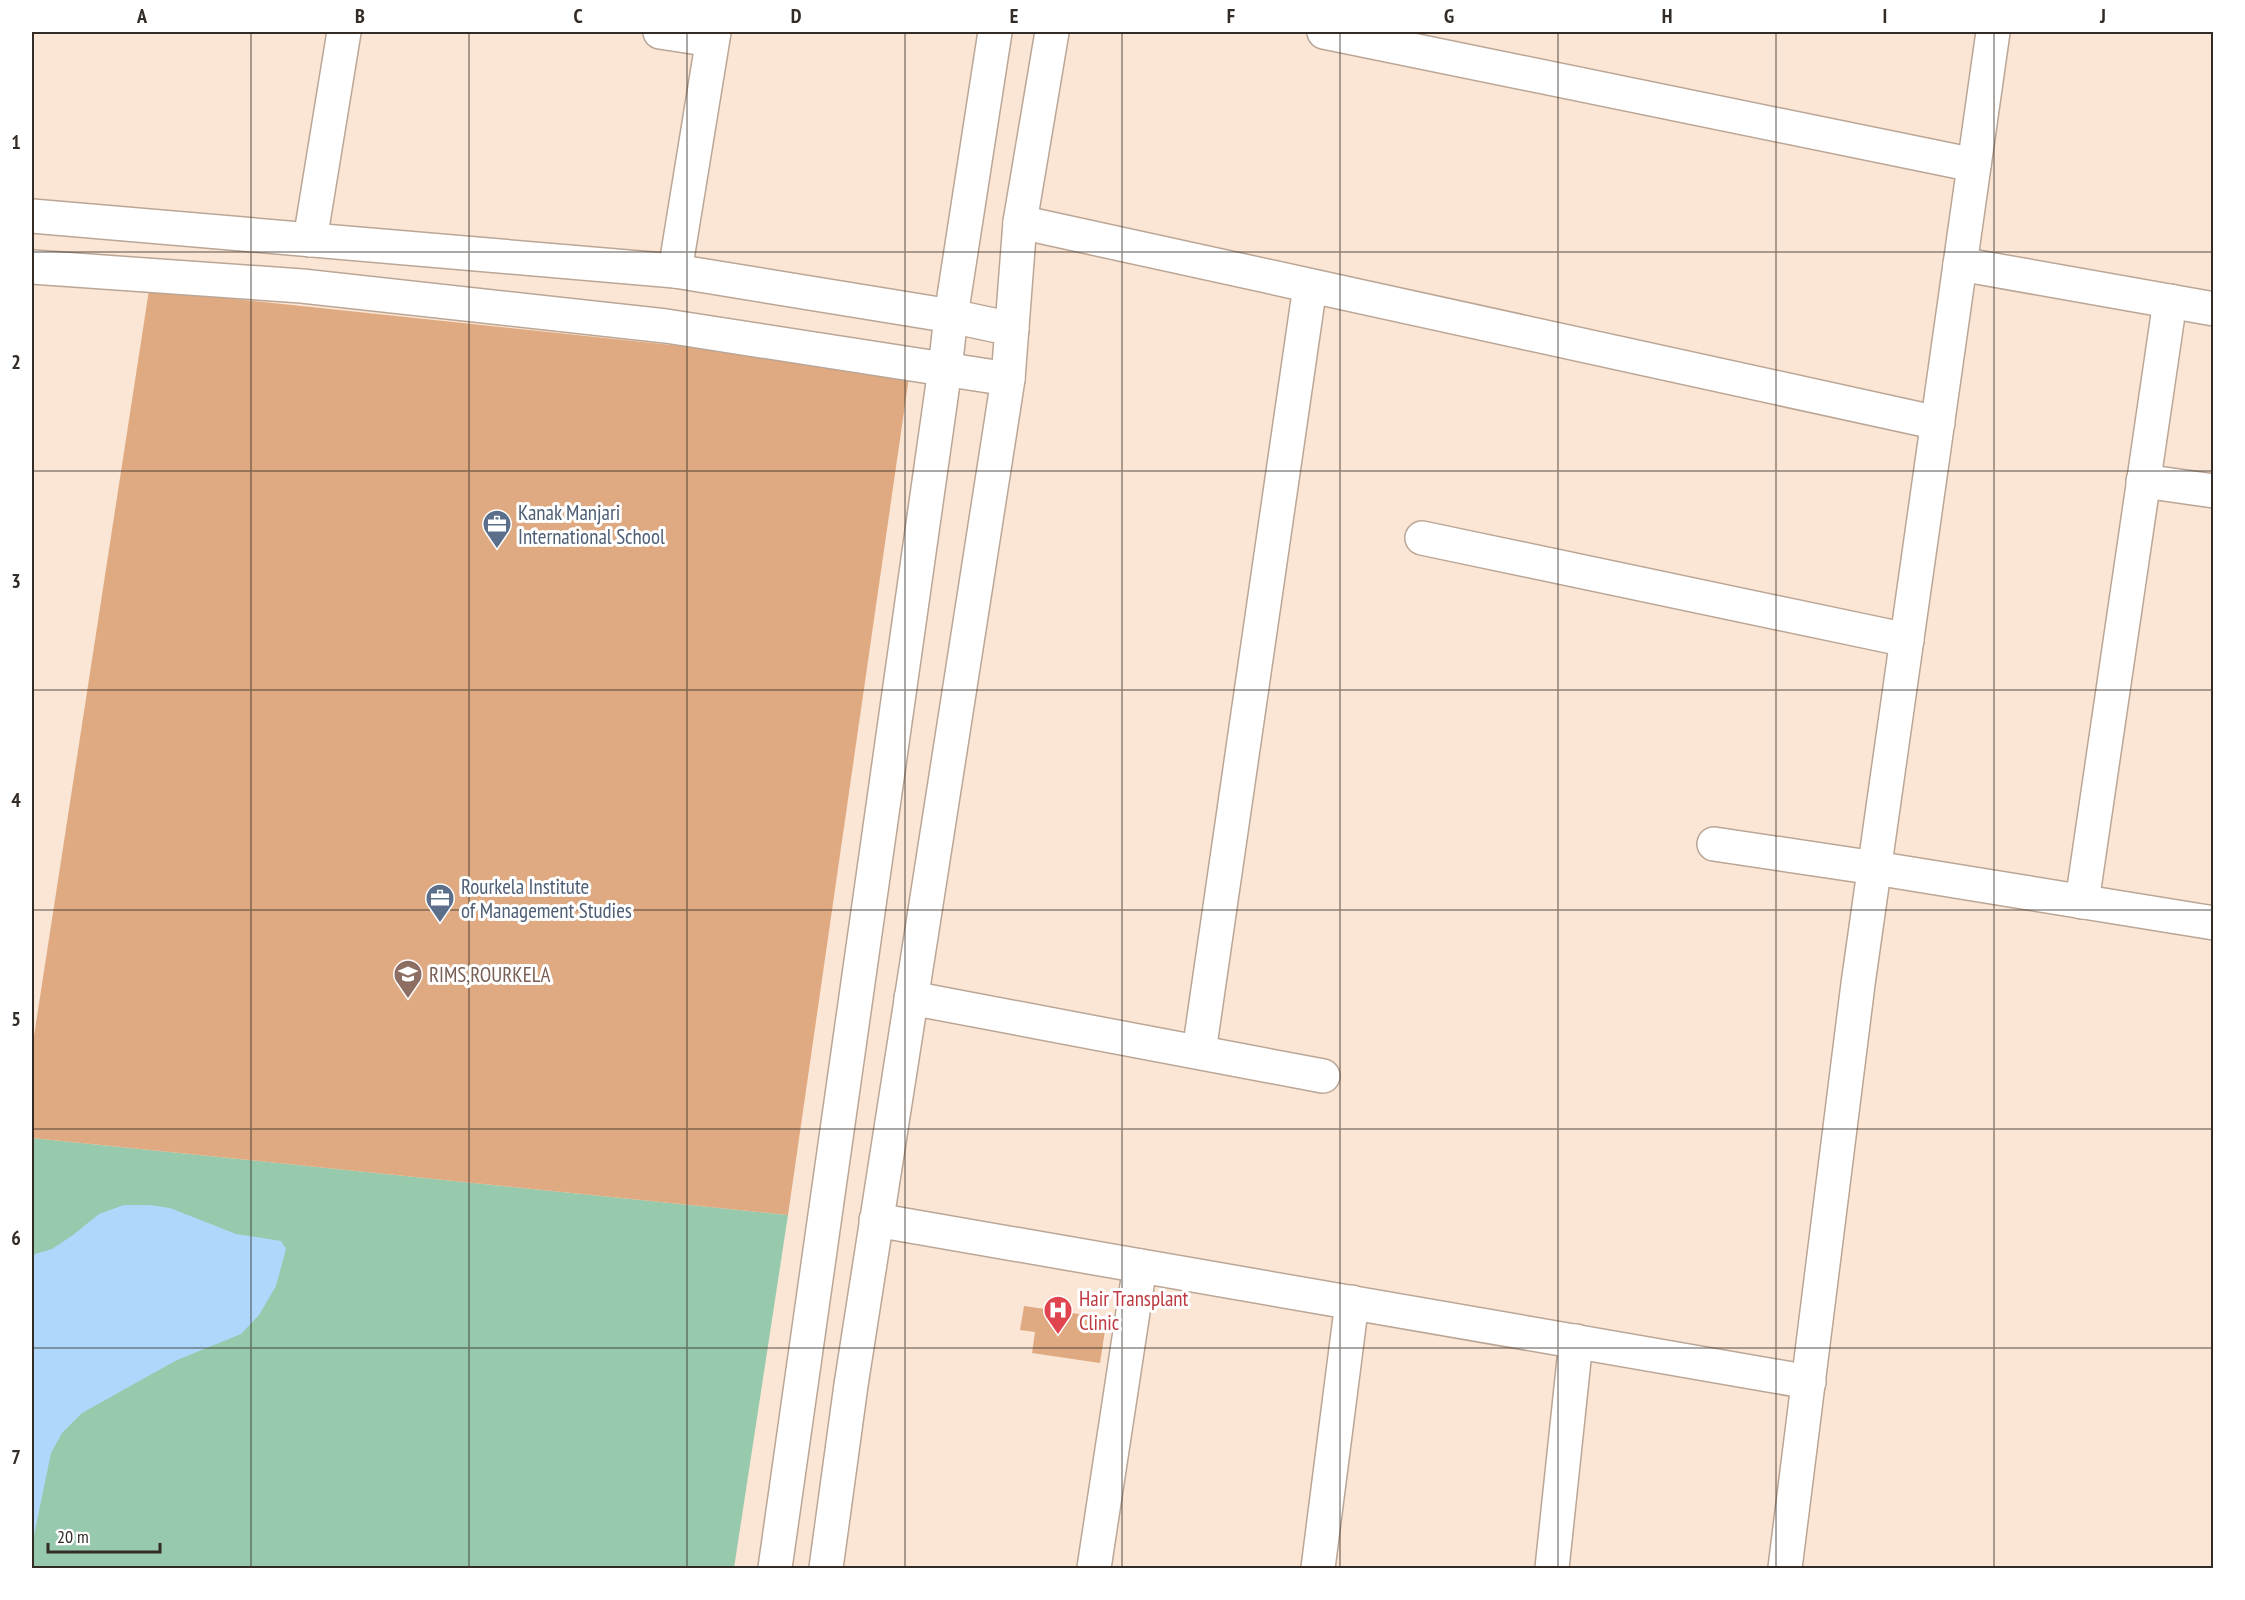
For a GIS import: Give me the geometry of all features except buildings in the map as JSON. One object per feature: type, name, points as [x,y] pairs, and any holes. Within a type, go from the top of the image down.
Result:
[{"type":"street","points":[[310,240],[344,32]]},
{"type":"street","points":[[660,32],[713,36],[675,271]]},
{"type":"street","points":[[775,1569],[951,316],[995,32]]},
{"type":"street","points":[[826,1569],[876,1220],[1008,379],[1020,222],[1052,32]]},
{"type":"street","points":[[1324,32],[1974,165]]},
{"type":"street","points":[[1785,1569],[1858,984],[1993,32]]},
{"type":"street","points":[[32,216],[675,271],[951,316],[1012,329]]},
{"type":"street","points":[[1020,222],[1938,423]]},
{"type":"street","points":[[460,304],[468,254]]},
{"type":"street","points":[[1960,264],[2214,309]]},
{"type":"street","points":[[32,267],[302,286],[666,326],[1008,379]]},
{"type":"street","points":[[1199,1052],[1310,286]]},
{"type":"street","points":[[2082,902],[2170,302]]},
{"type":"street","points":[[2143,481],[2214,492]]},
{"type":"street","points":[[1422,538],[1907,640]]},
{"type":"street","points":[[1714,844],[2214,923]]},
{"type":"street","points":[[911,998],[1323,1076]]},
{"type":"street","points":[[876,1220],[1809,1382]]},
{"type":"street","points":[[1094,1569],[1140,1266]]},
{"type":"street","points":[[1318,1569],[1352,1302]]},
{"type":"street","points":[[1552,1569],[1576,1341]]},
{"type":"green space","points":[[32,1138],[788,1215],[734,1568],[32,1568]]},
{"type":"water","points":[[124,1205],[170,1208],[236,1234],[281,1241],[286,1249],[276,1286],[259,1315],[241,1334],[177,1360],[82,1413],[62,1433],[51,1453],[32,1545],[32,1255],[52,1249],[99,1214]]},
{"type":"place","name":"Kanak Manjari International School","points":[[497,550]]},
{"type":"place","name":"Rourkela Institute of Management Studies","points":[[440,924]]},
{"type":"place","name":"RIMS,ROURKELA","points":[[408,1000]]},
{"type":"place","name":"Hair Transplant Clinic","points":[[1058,1336]]}]
